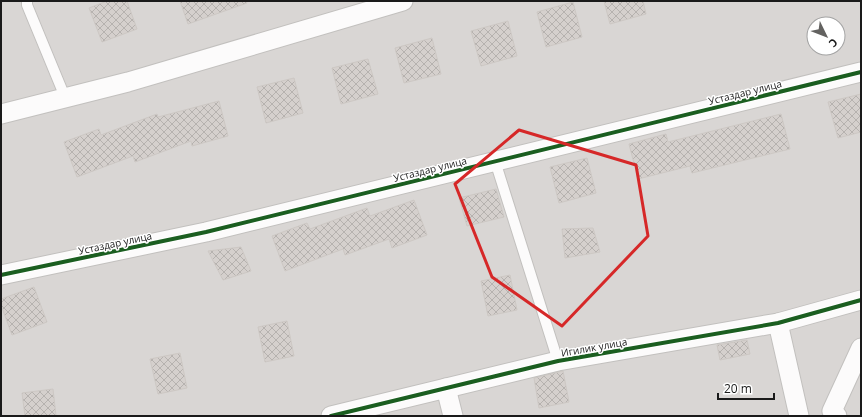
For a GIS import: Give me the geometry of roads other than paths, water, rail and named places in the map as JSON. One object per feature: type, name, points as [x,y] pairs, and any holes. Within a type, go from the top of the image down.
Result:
[{"type":"street","points":[[1,114],[136,79],[403,1]]},
{"type":"street","name":"Устаздар улица","points":[[1,275],[206,232],[861,72]]},
{"type":"street","name":"Игилик улица","points":[[331,416],[558,361],[778,323],[861,300]]},
{"type":"street","points":[[778,323],[799,416]]},
{"type":"street","points":[[837,416],[832,411],[861,348]]},
{"type":"street","points":[[446,388],[453,416]]},
{"type":"lane","points":[[27,1],[27,5],[65,98]]},
{"type":"lane","points":[[494,161],[558,361]]}]
